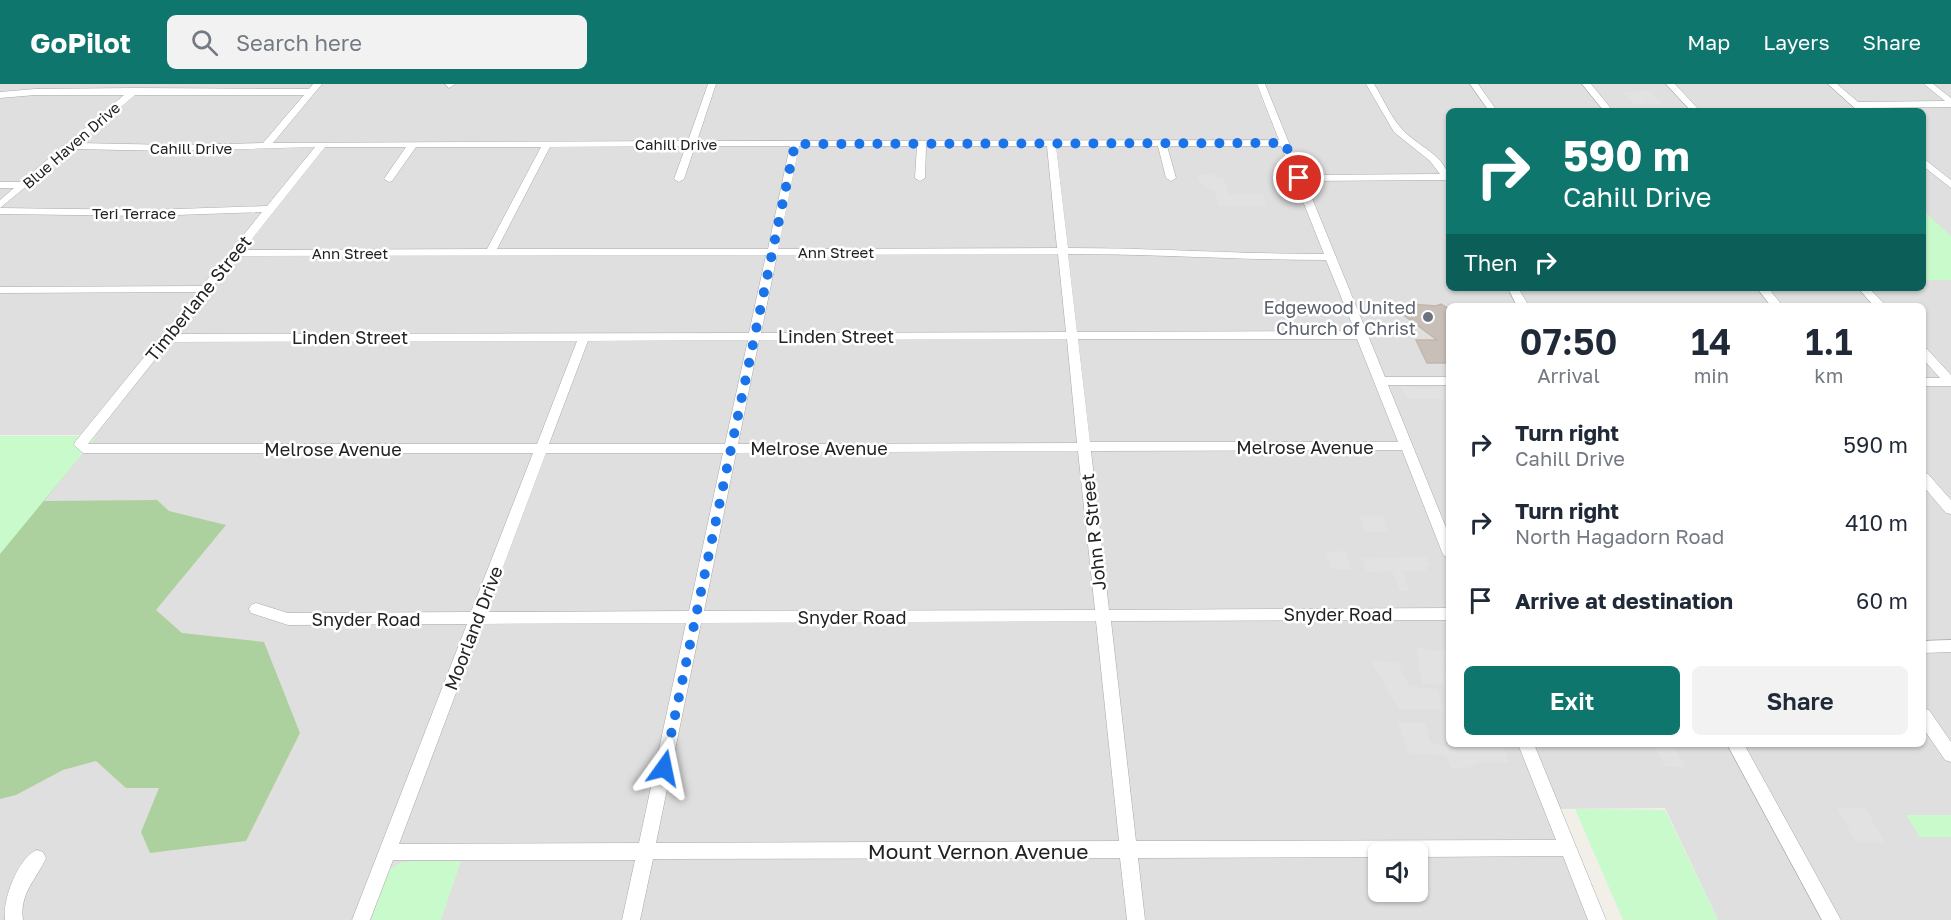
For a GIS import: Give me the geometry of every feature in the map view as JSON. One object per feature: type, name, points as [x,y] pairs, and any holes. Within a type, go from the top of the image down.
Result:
[{"type":"street","name":"Blue Haven Drive","points":[[0,205],[142,84]]},
{"type":"street","points":[[264,147],[318,84]]},
{"type":"street","points":[[679,179],[712,84]]},
{"type":"street","points":[[1261,84],[1446,544]]},
{"type":"street","points":[[1370,84],[1397,130],[1433,159],[1446,174]]},
{"type":"street","points":[[1474,84],[1490,108]]},
{"type":"street","points":[[1586,84],[1606,108]]},
{"type":"street","points":[[1670,84],[1693,108]]},
{"type":"street","points":[[1832,84],[1860,108],[1951,103]]},
{"type":"street","points":[[1928,84],[1951,103]]},
{"type":"street","points":[[0,94],[311,92]]},
{"type":"street","points":[[920,178],[922,143]]},
{"type":"street","points":[[1162,143],[1171,178]]},
{"type":"street","name":"Cahill Drive","points":[[68,146],[1285,143]]},
{"type":"street","name":"Timberlane Street","points":[[88,450],[80,446],[84,439],[322,144]]},
{"type":"street","points":[[389,179],[413,144]]},
{"type":"street","points":[[490,253],[547,144]]},
{"type":"street","points":[[632,920],[795,144]]},
{"type":"street","name":"John R Street","points":[[1051,144],[1136,920]]},
{"type":"street","points":[[1926,164],[1951,185]]},
{"type":"street","points":[[1926,176],[1951,176]]},
{"type":"street","points":[[1299,178],[1446,178]]},
{"type":"street","points":[[0,185],[23,185]]},
{"type":"street","name":"Teri Terrace","points":[[0,211],[148,213],[269,209]]},
{"type":"street","name":"Ann Street","points":[[233,253],[1062,251],[1331,257]]},
{"type":"street","points":[[0,290],[205,289]]},
{"type":"street","points":[[1764,291],[1774,303]]},
{"type":"street","points":[[1866,291],[1877,303]]},
{"type":"street","name":"Linden Street","points":[[167,338],[1362,335]]},
{"type":"street","name":"Moorland Drive","points":[[358,920],[388,852],[584,337]]},
{"type":"street","points":[[1926,355],[1951,382]]},
{"type":"street","points":[[1380,381],[1446,381]]},
{"type":"street","points":[[1926,382],[1951,382]]},
{"type":"street","name":"Melrose Avenue","points":[[88,450],[1407,446]]},
{"type":"street","points":[[1926,480],[1951,509]]},
{"type":"street","name":"Snyder Road","points":[[256,609],[288,620],[1446,614]]},
{"type":"street","points":[[1926,647],[1951,646]]},
{"type":"street","points":[[1926,719],[1951,755]]},
{"type":"street","points":[[1527,747],[1597,920]]},
{"type":"street","points":[[1737,747],[1832,920]]},
{"type":"street","name":"Mount Vernon Avenue","points":[[388,852],[645,853],[1568,848]]},
{"type":"street","points":[[14,920],[12,908],[21,885],[37,858]]},
{"type":"shaded area","points":[[0,84],[1256,84],[1446,558],[1446,747],[1521,747],[1591,920],[0,920],[0,554],[96,436],[81,436],[127,378],[80,435],[0,435]]},
{"type":"shaded area","points":[[1262,84],[1951,84],[1951,920],[1718,920],[1665,808],[1555,809],[1530,747],[1926,747],[1926,303],[1446,303],[1446,538]]},
{"type":"shaded area","points":[[1650,91],[1663,105],[1650,105],[1644,98],[1647,105],[1635,105],[1623,92]]},
{"type":"shaded area","points":[[1216,174],[1218,179],[1224,179],[1229,194],[1263,194],[1267,206],[1219,206],[1215,190],[1204,187],[1198,178],[1198,175]]},
{"type":"shaded area","points":[[1401,386],[1428,389],[1446,386],[1446,399],[1407,399]]},
{"type":"shaded area","points":[[1383,516],[1388,532],[1366,532],[1360,517]]},
{"type":"shaded area","points":[[1345,551],[1351,569],[1331,569],[1325,552]]},
{"type":"shaded area","points":[[1427,557],[1430,565],[1425,567],[1427,571],[1402,571],[1409,591],[1400,591],[1392,571],[1367,572],[1362,558]]},
{"type":"shaded area","points":[[1425,647],[1426,651],[1446,650],[1446,660],[1443,660],[1446,683],[1422,684],[1416,648]]},
{"type":"shaded area","points":[[1371,661],[1398,662],[1409,687],[1437,689],[1442,709],[1399,709]]},
{"type":"shaded area","points":[[1398,723],[1425,723],[1430,742],[1436,745],[1503,747],[1509,762],[1483,762],[1466,768],[1451,768],[1446,755],[1408,754]]},
{"type":"shaded area","points":[[1655,747],[1675,747],[1685,767],[1665,767]]},
{"type":"shaded area","points":[[1837,808],[1865,808],[1885,842],[1856,842]]},
{"type":"green space","points":[[1926,213],[1951,236],[1951,280],[1926,280]]},
{"type":"green space","points":[[0,436],[75,462],[44,501],[157,500],[169,511],[226,525],[156,610],[182,633],[264,642],[300,733],[246,841],[150,853],[141,832],[159,788],[126,788],[96,761],[63,770],[16,795],[0,799]]},
{"type":"green space","points":[[0,436],[97,436],[0,554]]},
{"type":"green space","points":[[1575,809],[1665,810],[1718,920],[1623,920]]},
{"type":"green space","points":[[1906,815],[1951,815],[1951,837],[1920,837]]},
{"type":"green space","points":[[461,861],[441,920],[371,920],[390,869],[402,862]]},
{"type":"building","points":[[1411,304],[1436,306],[1441,304],[1446,307],[1446,363],[1427,363],[1416,340],[1437,340],[1405,316]]},
{"type":"place","name":"Edgewood United Church of Christ","points":[[1428,317]]},
{"type":"route","points":[[664,768],[795,144],[1285,143],[1299,178]]}]
